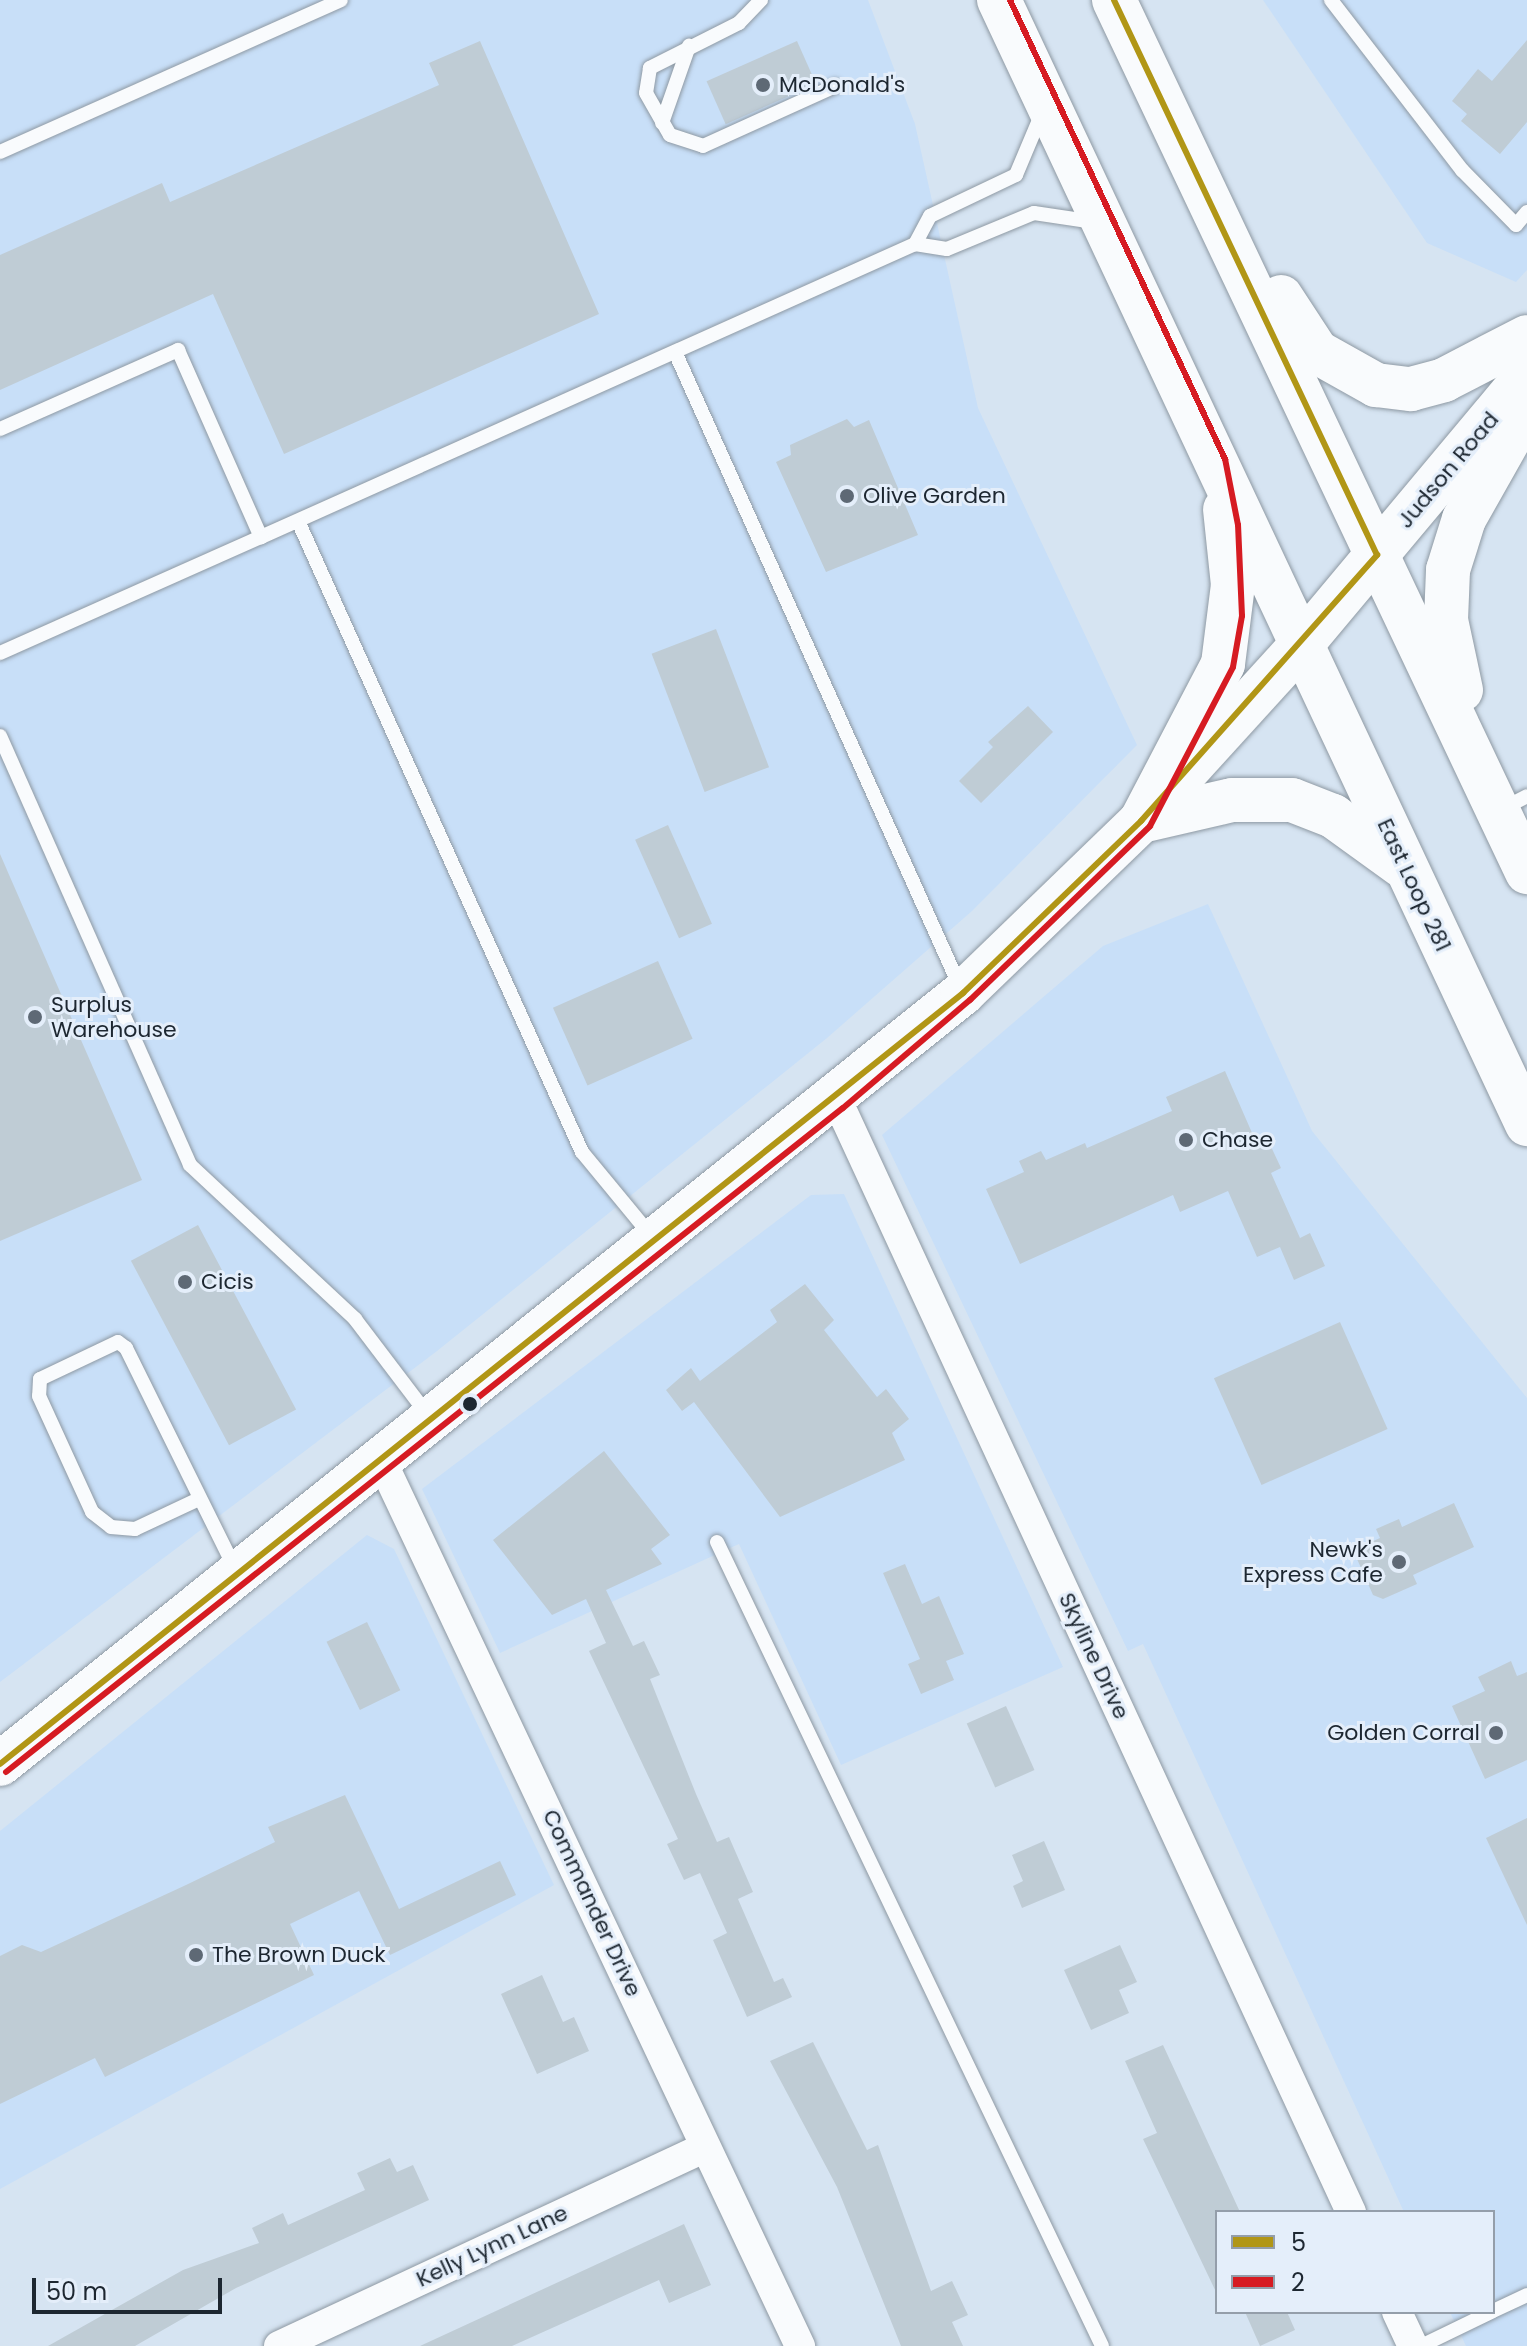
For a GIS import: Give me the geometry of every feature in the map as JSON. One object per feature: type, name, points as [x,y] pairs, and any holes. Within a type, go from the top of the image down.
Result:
[{"type":"main road","name":"East Loop 281","points":[[999,0],[1527,1124]]},
{"type":"main road","points":[[1114,0],[1377,555],[1502,795]]},
{"type":"main road","points":[[1203,189],[1265,264],[1306,342],[1359,380],[1426,386],[1527,337]]},
{"type":"main road","name":"Judson Road","points":[[0,1764],[837,1100],[963,993],[1141,821],[1302,644],[1527,375]]},
{"type":"main road","points":[[1527,407],[1464,519],[1445,585],[1448,637],[1527,872]]},
{"type":"main road","points":[[1141,821],[1214,688],[1229,639],[1231,557],[1216,463]]},
{"type":"main road","points":[[1141,821],[1232,800],[1292,800],[1333,816],[1405,868]]},
{"type":"street","name":"Skyline Drive","points":[[837,1100],[1350,2210]]},
{"type":"street","name":"Commander Drive","points":[[382,1462],[800,2346]]},
{"type":"street","name":"Kelly Lynn Lane","points":[[279,2346],[705,2147]]},
{"type":"street","points":[[1398,2314],[1413,2346]]},
{"type":"lane","points":[[0,152],[341,0]]},
{"type":"lane","points":[[761,0],[739,23],[689,46],[648,74],[646,93],[662,123],[678,142],[703,146],[835,86]]},
{"type":"lane","points":[[1331,0],[1462,170],[1516,225],[1527,212]]},
{"type":"lane","points":[[662,123],[689,46]]},
{"type":"lane","points":[[915,244],[930,216],[1016,175],[1046,101]]},
{"type":"lane","points":[[0,653],[915,244],[947,249],[1034,213],[1104,224]]},
{"type":"lane","points":[[0,429],[178,350],[261,537]]},
{"type":"lane","points":[[675,352],[963,993]]},
{"type":"lane","points":[[298,521],[582,1152],[657,1243]]},
{"type":"lane","points":[[0,736],[190,1165],[355,1319],[433,1422]]},
{"type":"lane","points":[[197,1500],[135,1529],[111,1527],[40,1379],[118,1342],[126,1348],[197,1500],[239,1574]]},
{"type":"lane","points":[[717,1542],[1102,2346]]},
{"type":"lane","points":[[1495,2311],[1527,2295]]},
{"type":"lane","points":[[1421,2346],[1488,2314]]},
{"type":"shaded area","points":[[0,0],[868,0],[915,124],[978,408],[1137,745],[972,911],[827,1038],[437,1351],[0,1682]]},
{"type":"shaded area","points":[[1263,0],[1527,0],[1527,270],[1516,282],[1427,243]]},
{"type":"shaded area","points":[[1208,904],[1312,1131],[1527,1398],[1527,2346],[1466,2346],[1451,2314],[1495,2314],[1495,2210],[1403,2210],[1143,1644],[1128,1651],[882,1135],[1103,946]]},
{"type":"shaded area","points":[[844,1194],[1063,1667],[841,1765],[739,1544],[500,1653],[422,1489],[811,1195]]},
{"type":"shaded area","points":[[367,1535],[394,1549],[554,1885],[0,2189],[0,1831]]},
{"type":"building","points":[[1527,40],[1527,122],[1500,154],[1461,121],[1467,114],[1452,101],[1478,69],[1492,81]]},
{"type":"building","points":[[480,41],[599,314],[284,454],[213,294],[0,390],[0,255],[162,183],[170,202],[439,85],[429,63]]},
{"type":"building","name":"McDonald's","points":[[797,41],[816,84],[726,124],[707,81]]},
{"type":"building","name":"Olive Garden","points":[[847,419],[854,427],[869,420],[918,535],[826,572],[776,462],[791,455],[790,445]]},
{"type":"building","points":[[716,629],[769,767],[705,792],[652,654]]},
{"type":"building","points":[[1028,706],[1053,732],[981,803],[959,781],[993,747],[988,742]]},
{"type":"building","points":[[668,825],[712,924],[679,938],[635,840]]},
{"type":"building","name":"Surplus Warehouse","points":[[0,854],[142,1180],[0,1241]]},
{"type":"building","points":[[658,961],[693,1039],[588,1085],[553,1008]]},
{"type":"building","points":[[1225,1071],[1256,1142],[1267,1138],[1281,1168],[1271,1173],[1300,1238],[1310,1233],[1325,1266],[1294,1280],[1280,1247],[1257,1257],[1228,1191],[1180,1212],[1173,1195],[1020,1264],[986,1189],[1024,1172],[1019,1161],[1041,1151],[1046,1160],[1085,1143],[1087,1148],[1172,1111],[1166,1097]]},
{"type":"building","points":[[198,1225],[296,1410],[229,1445],[131,1261]]},
{"type":"building","points":[[805,1284],[834,1320],[824,1330],[877,1397],[886,1389],[909,1419],[892,1433],[905,1460],[780,1517],[694,1402],[682,1411],[666,1390],[691,1368],[700,1381],[777,1322],[770,1310]]},
{"type":"building","points":[[1340,1322],[1388,1429],[1262,1485],[1214,1378]]},
{"type":"building","points":[[604,1451],[670,1535],[651,1549],[662,1564],[606,1590],[633,1646],[644,1641],[660,1675],[650,1679],[696,1794],[717,1842],[729,1837],[753,1892],[738,1899],[774,1982],[783,1978],[792,1997],[747,2017],[713,1940],[727,1933],[700,1873],[684,1880],[667,1844],[678,1839],[589,1651],[606,1643],[586,1599],[552,1615],[493,1540]]},
{"type":"building","name":"Newk's Express Cafe","points":[[1454,1503],[1474,1547],[1413,1575],[1417,1584],[1383,1599],[1373,1595],[1353,1550],[1380,1538],[1376,1529],[1399,1519],[1402,1527]]},
{"type":"building","points":[[905,1564],[922,1604],[939,1596],[964,1654],[946,1661],[954,1680],[921,1694],[908,1664],[920,1659],[883,1573]]},
{"type":"building","points":[[367,1622],[400,1690],[360,1710],[327,1642]]},
{"type":"building","name":"Golden Corral","points":[[1511,1661],[1517,1676],[1527,1672],[1527,1760],[1485,1779],[1452,1706],[1485,1691],[1478,1677]]},
{"type":"building","points":[[1006,1706],[1034,1770],[995,1787],[967,1723]]},
{"type":"building","points":[[345,1795],[399,1909],[500,1861],[516,1895],[390,1955],[359,1891],[290,1924],[314,1975],[105,2077],[95,2058],[0,2104],[0,1956],[22,1945],[41,1952],[186,1885],[275,1842],[268,1827]]},
{"type":"building","points":[[1527,1818],[1527,1925],[1486,1838]]},
{"type":"building","points":[[1044,1841],[1065,1890],[1022,1908],[1013,1886],[1023,1881],[1012,1855]]},
{"type":"building","points":[[1120,1945],[1137,1982],[1119,1990],[1129,2013],[1091,2030],[1064,1970]]},
{"type":"building","points":[[542,1975],[563,2022],[574,2017],[589,2051],[537,2074],[501,1994]]},
{"type":"building","points":[[813,2042],[867,2150],[878,2145],[931,2291],[952,2281],[968,2315],[952,2322],[963,2346],[901,2346],[837,2187],[770,2061]]},
{"type":"building","points":[[1163,2045],[1239,2210],[1215,2210],[1215,2290],[1143,2139],[1157,2133],[1125,2061]]},
{"type":"building","points":[[390,2158],[397,2172],[413,2165],[429,2200],[236,2288],[135,2346],[48,2346],[183,2270],[259,2243],[252,2228],[283,2213],[288,2225],[365,2190],[357,2173]]},
{"type":"building","points":[[684,2224],[711,2285],[669,2303],[659,2280],[512,2346],[420,2346]]},
{"type":"building","points":[[1246,2314],[1288,2314],[1295,2330],[1260,2346]]},
{"type":"transit line","name":"2","points":[[6,1772],[843,1108],[970,1000],[1150,826],[1233,667],[1242,616],[1238,525],[1225,459],[1010,0]]},
{"type":"transit line","name":"5","points":[[0,1764],[963,993],[1141,821],[1377,555],[1114,0]]},
{"type":"place","name":"McDonald's","points":[[763,85]]},
{"type":"place","name":"Olive Garden","points":[[847,496]]},
{"type":"place","name":"Surplus Warehouse","points":[[35,1017]]},
{"type":"place","name":"Chase","points":[[1186,1140]]},
{"type":"place","name":"Cicis","points":[[185,1282]]},
{"type":"place","name":"Newk's Express Cafe","points":[[1399,1562]]},
{"type":"place","name":"Golden Corral","points":[[1496,1733]]},
{"type":"place","name":"The Brown Duck","points":[[196,1955]]}]
